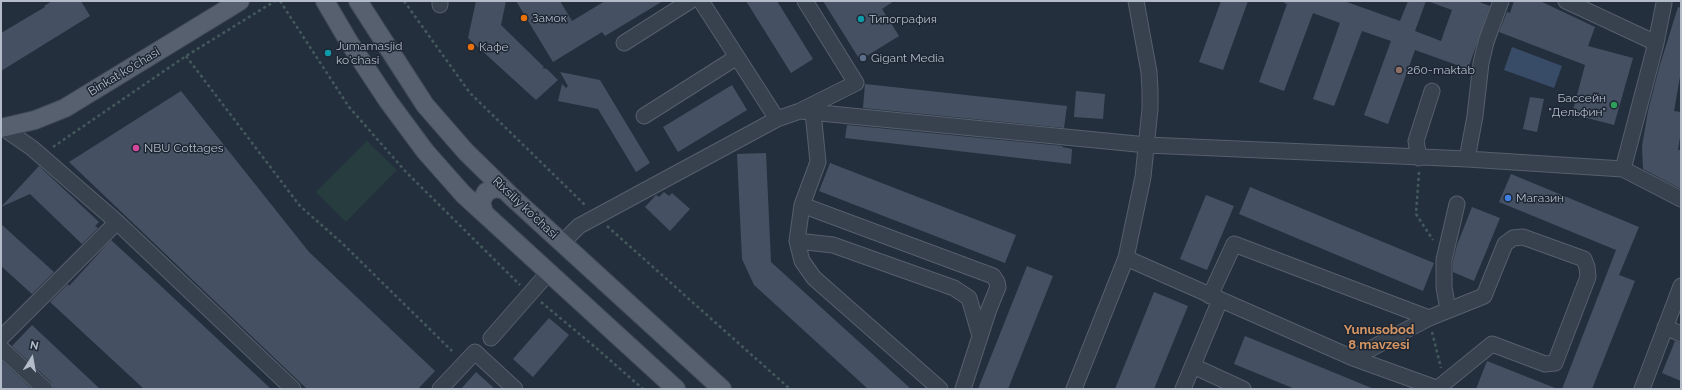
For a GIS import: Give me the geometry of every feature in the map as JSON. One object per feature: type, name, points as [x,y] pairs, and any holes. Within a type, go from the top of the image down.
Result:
[{"type":"main road","name":"Binkat ko'chasi","points":[[2,128],[35,120],[65,108],[240,1]]},
{"type":"main road","points":[[325,1],[349,42],[388,101],[421,145],[463,194],[676,389]]},
{"type":"main road","name":"Rixsiliy ko'chasi","points":[[358,1],[425,105],[466,152],[562,243],[722,389]]},
{"type":"main road","points":[[484,213],[482,202],[486,192],[495,188],[505,190]]},
{"type":"street","points":[[624,43],[690,1]]},
{"type":"street","points":[[701,1],[777,119]]},
{"type":"street","points":[[562,243],[579,226],[777,119],[806,112],[856,83],[805,1]]},
{"type":"street","points":[[1074,389],[1126,258],[1141,188],[1150,109],[1149,72],[1136,1]]},
{"type":"street","points":[[1467,159],[1481,63],[1486,42],[1501,1]]},
{"type":"street","points":[[1566,1],[1656,43]]},
{"type":"street","points":[[1623,169],[1656,43],[1664,3]]},
{"type":"street","points":[[644,116],[737,57]]},
{"type":"street","points":[[1419,158],[1416,141],[1432,91]]},
{"type":"street","points":[[806,112],[1147,145],[1467,159],[1623,169],[1681,199]]},
{"type":"street","points":[[806,112],[818,162],[802,205],[798,241],[802,261],[814,278],[940,389]]},
{"type":"street","points":[[2,128],[32,148],[117,222],[293,389]]},
{"type":"street","points":[[1448,310],[1444,287],[1444,260],[1457,204]]},
{"type":"street","points":[[802,205],[993,276],[998,287],[963,389]]},
{"type":"street","points":[[1,338],[117,222]]},
{"type":"street","points":[[1126,258],[1353,358],[1438,388],[1492,344],[1545,364],[1555,363],[1588,277],[1584,259],[1522,237],[1513,238],[1505,244],[1484,296],[1429,318],[1353,358]]},
{"type":"street","points":[[798,241],[833,245],[954,288],[969,298],[980,336]]},
{"type":"street","points":[[1183,389],[1193,366],[1234,244],[1429,318]]},
{"type":"street","points":[[491,338],[549,272]]},
{"type":"street","points":[[1642,389],[1681,286]]},
{"type":"street","points":[[1665,327],[1681,334]]},
{"type":"street","points":[[1,348],[45,389]]},
{"type":"street","points":[[440,389],[475,352],[515,389]]},
{"type":"street","points":[[1193,366],[1236,387]]},
{"type":"path","points":[[32,148],[50,148],[186,56],[275,1]]},
{"type":"path","points":[[186,56],[300,206],[343,244],[452,351]]},
{"type":"green space","points":[[367,141],[397,170],[346,222],[316,192]]},
{"type":"water","points":[[1512,47],[1562,66],[1554,88],[1504,70]]},
{"type":"building","points":[[52,1],[81,1],[90,16],[1,71],[1,33],[45,7],[44,6]]},
{"type":"building","points":[[476,1],[506,1],[501,25],[544,67],[542,68],[547,69],[558,80],[536,100],[468,38]]},
{"type":"building","points":[[516,1],[560,1],[572,21],[605,1],[663,1],[605,36],[602,32],[553,62]]},
{"type":"building","points":[[746,1],[777,1],[813,59],[791,73]]},
{"type":"building","name":"Типография","points":[[823,1],[894,1],[882,9],[899,36],[860,60]]},
{"type":"building","points":[[1221,1],[1248,1],[1223,70],[1199,62]]},
{"type":"building","points":[[1284,1],[1344,1],[1400,21],[1408,1],[1426,1],[1415,31],[1441,41],[1452,10],[1430,2],[1431,1],[1477,1],[1490,6],[1468,69],[1415,50],[1388,124],[1364,115],[1391,41],[1362,31],[1334,106],[1313,99],[1340,23],[1313,13],[1284,91],[1259,82],[1287,4],[1284,3]]},
{"type":"building","points":[[1514,1],[1540,1],[1595,27],[1588,46],[1633,58],[1614,125],[1572,114],[1585,65],[1499,32],[1507,12],[1510,13]]},
{"type":"building","points":[[1678,7],[1681,8],[1681,71],[1674,111],[1681,112],[1681,131],[1678,150],[1681,150],[1681,189],[1643,169],[1642,146],[1648,111],[1659,68]]},
{"type":"building","points":[[560,72],[600,80],[650,163],[636,172],[598,109],[558,101],[562,84],[566,88],[568,86]]},
{"type":"building","points":[[865,84],[1067,106],[1064,128],[863,108]]},
{"type":"building","points":[[732,85],[747,110],[678,152],[663,127]]},
{"type":"building","points":[[181,91],[309,252],[435,371],[418,389],[307,389],[69,162]]},
{"type":"building","points":[[1076,91],[1105,94],[1103,119],[1074,117]]},
{"type":"building","points":[[1530,97],[1544,99],[1537,132],[1523,129]]},
{"type":"building","points":[[847,125],[1063,146],[1062,147],[1072,149],[1071,164],[845,138]]},
{"type":"building","points":[[766,153],[771,262],[911,389],[868,389],[754,285],[742,259],[737,154]]},
{"type":"building","points":[[830,163],[1016,235],[1005,263],[819,191]]},
{"type":"building","points":[[39,166],[99,222],[95,226],[98,228],[82,244],[30,194],[1,207]]},
{"type":"building","points":[[1511,174],[1639,227],[1619,275],[1635,281],[1592,389],[1562,389],[1616,250],[1499,202]]},
{"type":"building","points":[[1250,187],[1434,263],[1423,291],[1239,214]]},
{"type":"building","points":[[664,192],[669,196],[672,193],[690,209],[670,231],[645,207],[656,195],[659,197]]},
{"type":"building","points":[[1206,195],[1234,206],[1207,270],[1180,259]]},
{"type":"building","points":[[1472,207],[1500,218],[1474,281],[1453,272],[1453,261],[1457,245]]},
{"type":"building","points":[[1,224],[54,272],[32,294],[1,266]]},
{"type":"building","points":[[111,240],[271,389],[144,389],[50,302],[68,284],[69,286]]},
{"type":"building","points":[[1027,266],[1053,276],[1008,389],[978,389]]},
{"type":"building","points":[[1154,292],[1188,306],[1154,389],[1115,389]]},
{"type":"building","points":[[549,318],[569,335],[533,377],[513,359]]},
{"type":"building","points":[[32,325],[100,389],[54,389],[51,382],[12,346]]},
{"type":"building","points":[[1245,336],[1374,389],[1295,389],[1234,364]]},
{"type":"building","points":[[1675,341],[1681,343],[1681,381],[1662,373]]},
{"type":"building","points":[[1,360],[32,389],[1,389]]},
{"type":"building","points":[[1487,361],[1555,388],[1555,389],[1476,389]]},
{"type":"building","points":[[476,372],[495,389],[461,389]]},
{"type":"place","name":"Замок","points":[[524,18]]},
{"type":"place","name":"Типография","points":[[861,19]]},
{"type":"place","name":"Кафе","points":[[471,47]]},
{"type":"place","name":"Jumamasjid ko'chasi","points":[[328,53]]},
{"type":"place","name":"Gigant Media","points":[[863,58]]},
{"type":"place","name":"260-maktab","points":[[1399,70]]},
{"type":"place","name":"Бассейн \"Дельфин\"","points":[[1614,105]]},
{"type":"place","name":"NBU Cottages","points":[[136,148]]},
{"type":"place","name":"Магазин","points":[[1508,198]]},
{"type":"district","name":"Yunusobod 8 mavzesi","points":[[1379,338]]}]
